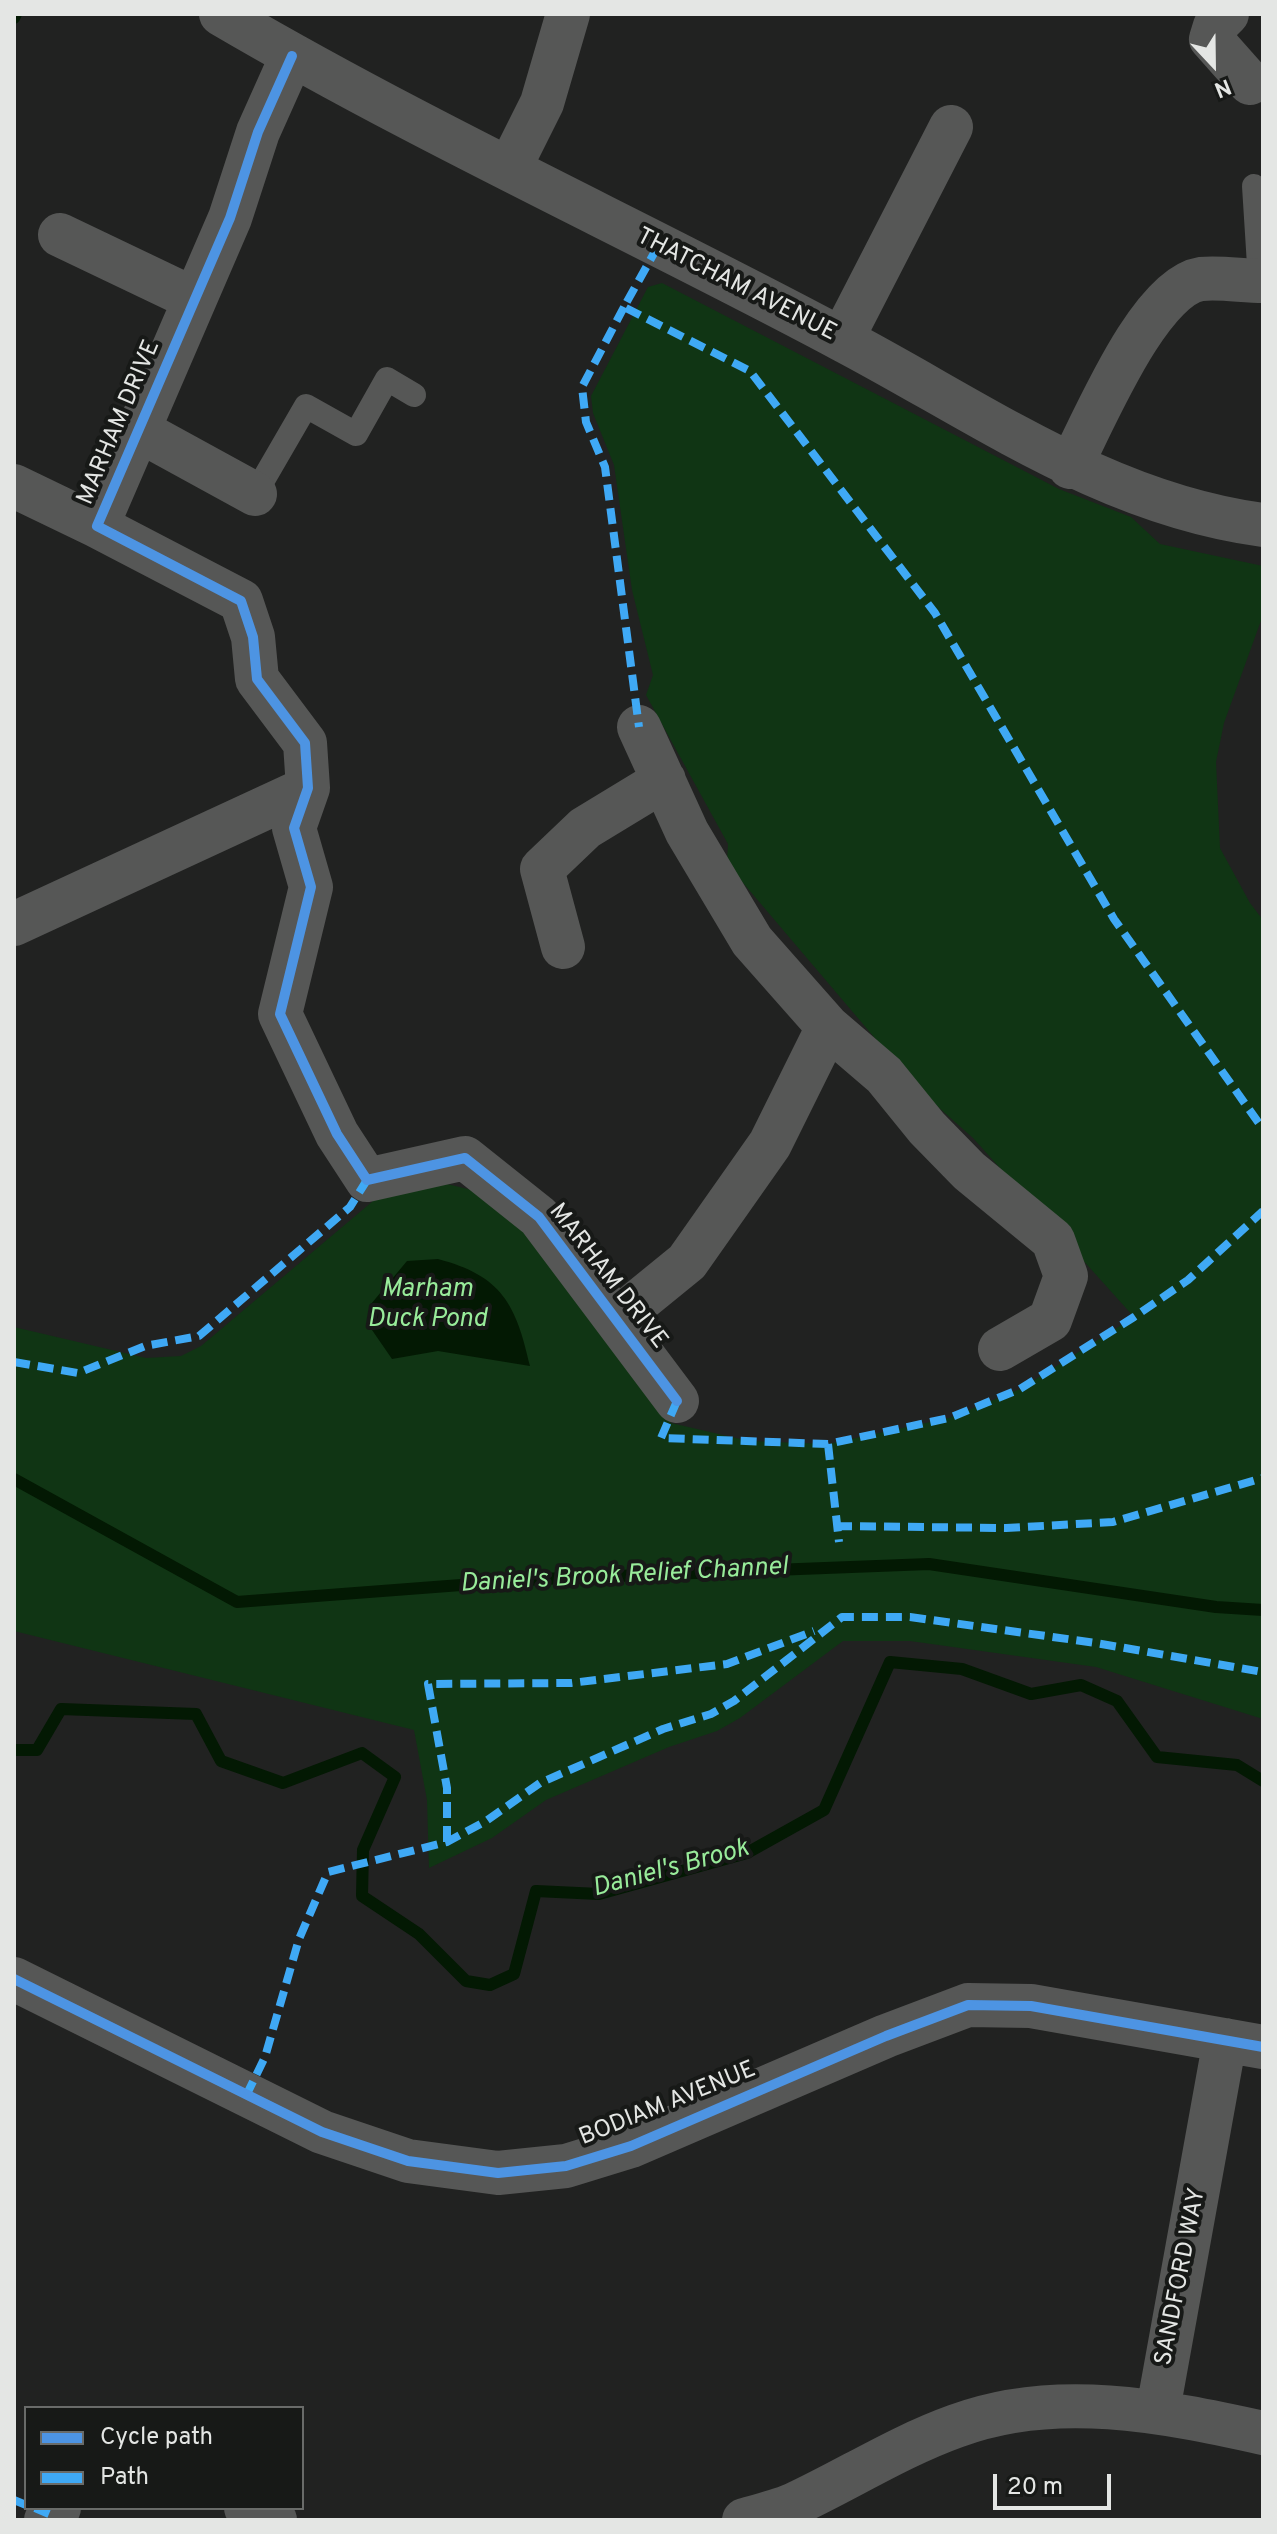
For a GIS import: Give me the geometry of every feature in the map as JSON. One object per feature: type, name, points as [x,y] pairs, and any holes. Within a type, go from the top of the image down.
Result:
[{"type":"street","name":"THATCHAM AVENUE","points":[[221,14],[292,56],[842,339],[1070,467],[1153,499],[1263,525]]},
{"type":"street","points":[[509,169],[542,103],[568,14]]},
{"type":"street","points":[[1227,14],[1215,26],[1211,39],[1250,83]]},
{"type":"street","name":"MARHAM DRIVE","points":[[97,526],[230,218],[258,132],[292,56]]},
{"type":"street","points":[[842,339],[951,127]]},
{"type":"street","points":[[60,235],[194,299]]},
{"type":"street","points":[[1070,467],[1151,315],[1171,292],[1200,279],[1261,281]]},
{"type":"street","name":"MARHAM DRIVE","points":[[140,431],[255,494]]},
{"type":"street","name":"MARHAM DRIVE","points":[[14,486],[241,601],[253,637],[257,679],[305,743],[308,788],[294,828],[311,887],[280,1014],[337,1134],[367,1180],[465,1158],[539,1217],[677,1401]]},
{"type":"street","points":[[639,727],[687,832],[752,941],[828,1027],[884,1075],[927,1128],[969,1171],[1053,1240],[1066,1276],[1050,1320],[1000,1349]]},
{"type":"street","points":[[563,947],[542,869],[585,828],[664,780]]},
{"type":"street","points":[[14,924],[308,788]]},
{"type":"street","name":"MARHAM DRIVE","points":[[617,1319],[687,1262],[770,1144],[828,1027]]},
{"type":"street","name":"BODIAM AVENUE","points":[[14,1979],[322,2132],[408,2161],[498,2173],[566,2166],[631,2146],[886,2036],[968,2005],[1031,2006],[1244,2043]]},
{"type":"street","name":"SANDFORD WAY","points":[[1158,2410],[1244,2043]]},
{"type":"street","points":[[744,2520],[796,2512],[853,2473],[957,2425],[1040,2406],[1158,2410],[1263,2433]]},
{"type":"street","points":[[251,2510],[275,2520]]},
{"type":"lane","points":[[1254,186],[1261,281]]},
{"type":"lane","points":[[255,494],[306,406],[356,434],[387,379],[414,395]]},
{"type":"green space","points":[[662,283],[1059,489],[1131,517],[1160,544],[1263,566],[1263,615],[1224,723],[1216,762],[1220,848],[1250,903],[1263,920],[1263,1719],[1096,1667],[910,1641],[843,1641],[740,1718],[717,1731],[669,1747],[546,1800],[492,1838],[429,1868],[427,1800],[414,1730],[14,1631],[14,1327],[146,1358],[181,1356],[201,1346],[373,1201],[396,1190],[447,1184],[472,1190],[515,1217],[671,1423],[749,1441],[828,1444],[949,1418],[1020,1389],[1134,1317],[973,1138],[919,1090],[727,864],[728,844],[646,695],[653,675],[632,590],[614,465],[593,413],[591,396],[648,287]]},
{"type":"water","name":"Marham Duck Pond","points":[[438,1259],[477,1274],[503,1296],[519,1326],[530,1366],[438,1351],[392,1359],[372,1330],[371,1304],[407,1261]]},
{"type":"waterway","points":[[14,18],[16,14]]},
{"type":"waterway","name":"Daniel's Brook Relief Channel","points":[[14,1479],[237,1602],[540,1579],[929,1564],[1216,1607],[1263,1610]]},
{"type":"waterway","name":"Daniel's Brook","points":[[14,1750],[37,1750],[61,1709],[196,1714],[221,1761],[283,1783],[362,1753],[395,1777],[363,1850],[362,1896],[419,1934],[466,1981],[490,1985],[514,1974],[536,1891],[599,1894],[747,1853],[824,1810],[890,1662],[962,1669],[1031,1694],[1081,1685],[1117,1701],[1157,1757],[1237,1765],[1263,1781]]},
{"type":"marked path","points":[[658,246],[624,307],[750,371],[935,613],[1114,919],[1263,1129]]},
{"type":"marked path","points":[[624,307],[582,387],[586,422],[605,467],[639,727]]},
{"type":"marked path","points":[[14,1362],[78,1373],[145,1346],[199,1336],[350,1207],[367,1180]]},
{"type":"marked path","points":[[677,1401],[661,1438],[828,1444],[949,1418],[1020,1389],[1134,1317],[1188,1280],[1263,1211]]},
{"type":"marked path","points":[[828,1444],[839,1542]]},
{"type":"marked path","points":[[836,1526],[1006,1528],[1113,1522],[1263,1478]]},
{"type":"marked path","points":[[246,2096],[265,2057],[299,1939],[328,1872],[447,1842],[486,1821],[540,1783],[663,1729],[711,1714],[734,1701],[842,1617],[910,1617],[1096,1643],[1263,1672]]},
{"type":"marked path","points":[[447,1842],[447,1788],[428,1684],[571,1683],[727,1664],[814,1631]]},
{"type":"marked path","points":[[14,2500],[24,2504]]},
{"type":"marked path","points":[[40,2510],[49,2514]]},
{"type":"cycle path","points":[[292,56],[258,132],[230,218],[97,526],[241,601],[253,637],[257,679],[305,743],[308,788],[294,828],[311,887],[280,1014],[337,1134],[367,1180],[465,1158],[539,1217],[677,1401]]},
{"type":"cycle path","points":[[14,1979],[322,2132],[408,2161],[498,2173],[566,2166],[631,2146],[886,2036],[968,2005],[1031,2006],[1263,2047]]}]
